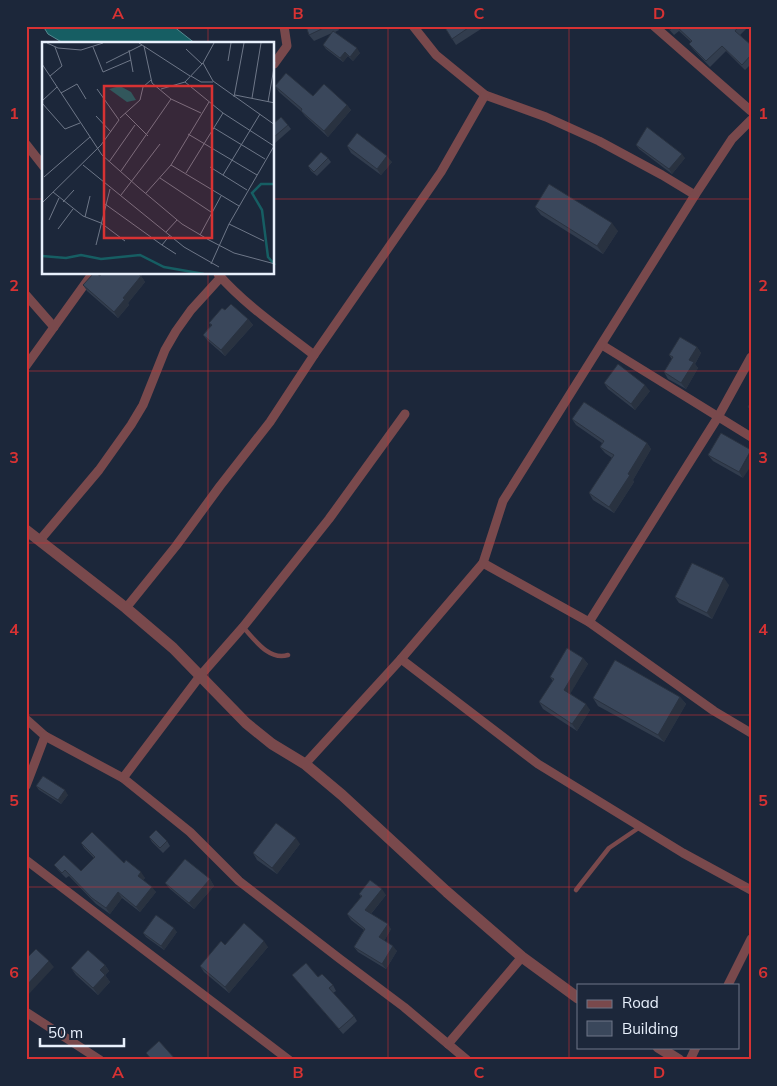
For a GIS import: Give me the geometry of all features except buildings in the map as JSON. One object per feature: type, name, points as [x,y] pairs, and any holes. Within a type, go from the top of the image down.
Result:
[{"type":"street","points":[[275,63],[287,46],[284,26]]},
{"type":"street","points":[[414,26],[436,55],[485,95],[546,117],[599,141],[662,174],[694,195]]},
{"type":"street","points":[[654,26],[751,111]]},
{"type":"street","points":[[126,608],[176,546],[270,422],[314,355],[441,172],[485,95]]},
{"type":"street","points":[[304,764],[401,659],[483,563],[503,500],[602,345],[637,285],[694,195],[732,139],[751,120]]},
{"type":"street","points":[[26,144],[42,164]]},
{"type":"street","points":[[26,366],[91,275]]},
{"type":"street","points":[[40,540],[99,470],[131,425],[143,405],[172,337],[191,310],[220,275],[257,310],[314,355]]},
{"type":"street","points":[[26,294],[54,327]]},
{"type":"street","points":[[602,345],[751,437]]},
{"type":"street","points":[[589,622],[718,417],[751,358]]},
{"type":"street","points":[[123,778],[200,676],[243,627],[335,512],[405,414]]},
{"type":"street","points":[[26,530],[126,608],[173,648],[246,723],[272,744],[304,764],[342,795],[446,892],[522,957],[577,997]]},
{"type":"street","points":[[483,563],[589,622],[714,711],[751,733]]},
{"type":"street","points":[[401,659],[538,764],[682,853],[751,890]]},
{"type":"street","points":[[26,719],[45,736],[123,778],[190,832],[239,881],[404,1007],[467,1060]]},
{"type":"street","points":[[26,786],[45,736]]},
{"type":"street","points":[[26,860],[289,1060]]},
{"type":"street","points":[[728,984],[751,939]]},
{"type":"street","points":[[448,1044],[522,957]]},
{"type":"street","points":[[26,1012],[100,1060]]},
{"type":"street","points":[[660,1048],[679,1060]]},
{"type":"street","points":[[690,1060],[696,1048]]},
{"type":"lane","points":[[243,627],[268,652],[282,657],[288,655]]},
{"type":"lane","points":[[576,890],[609,848],[640,827]]},
{"type":"shaded area","points":[[43,26],[173,26],[193,42],[62,42],[48,34]]}]
